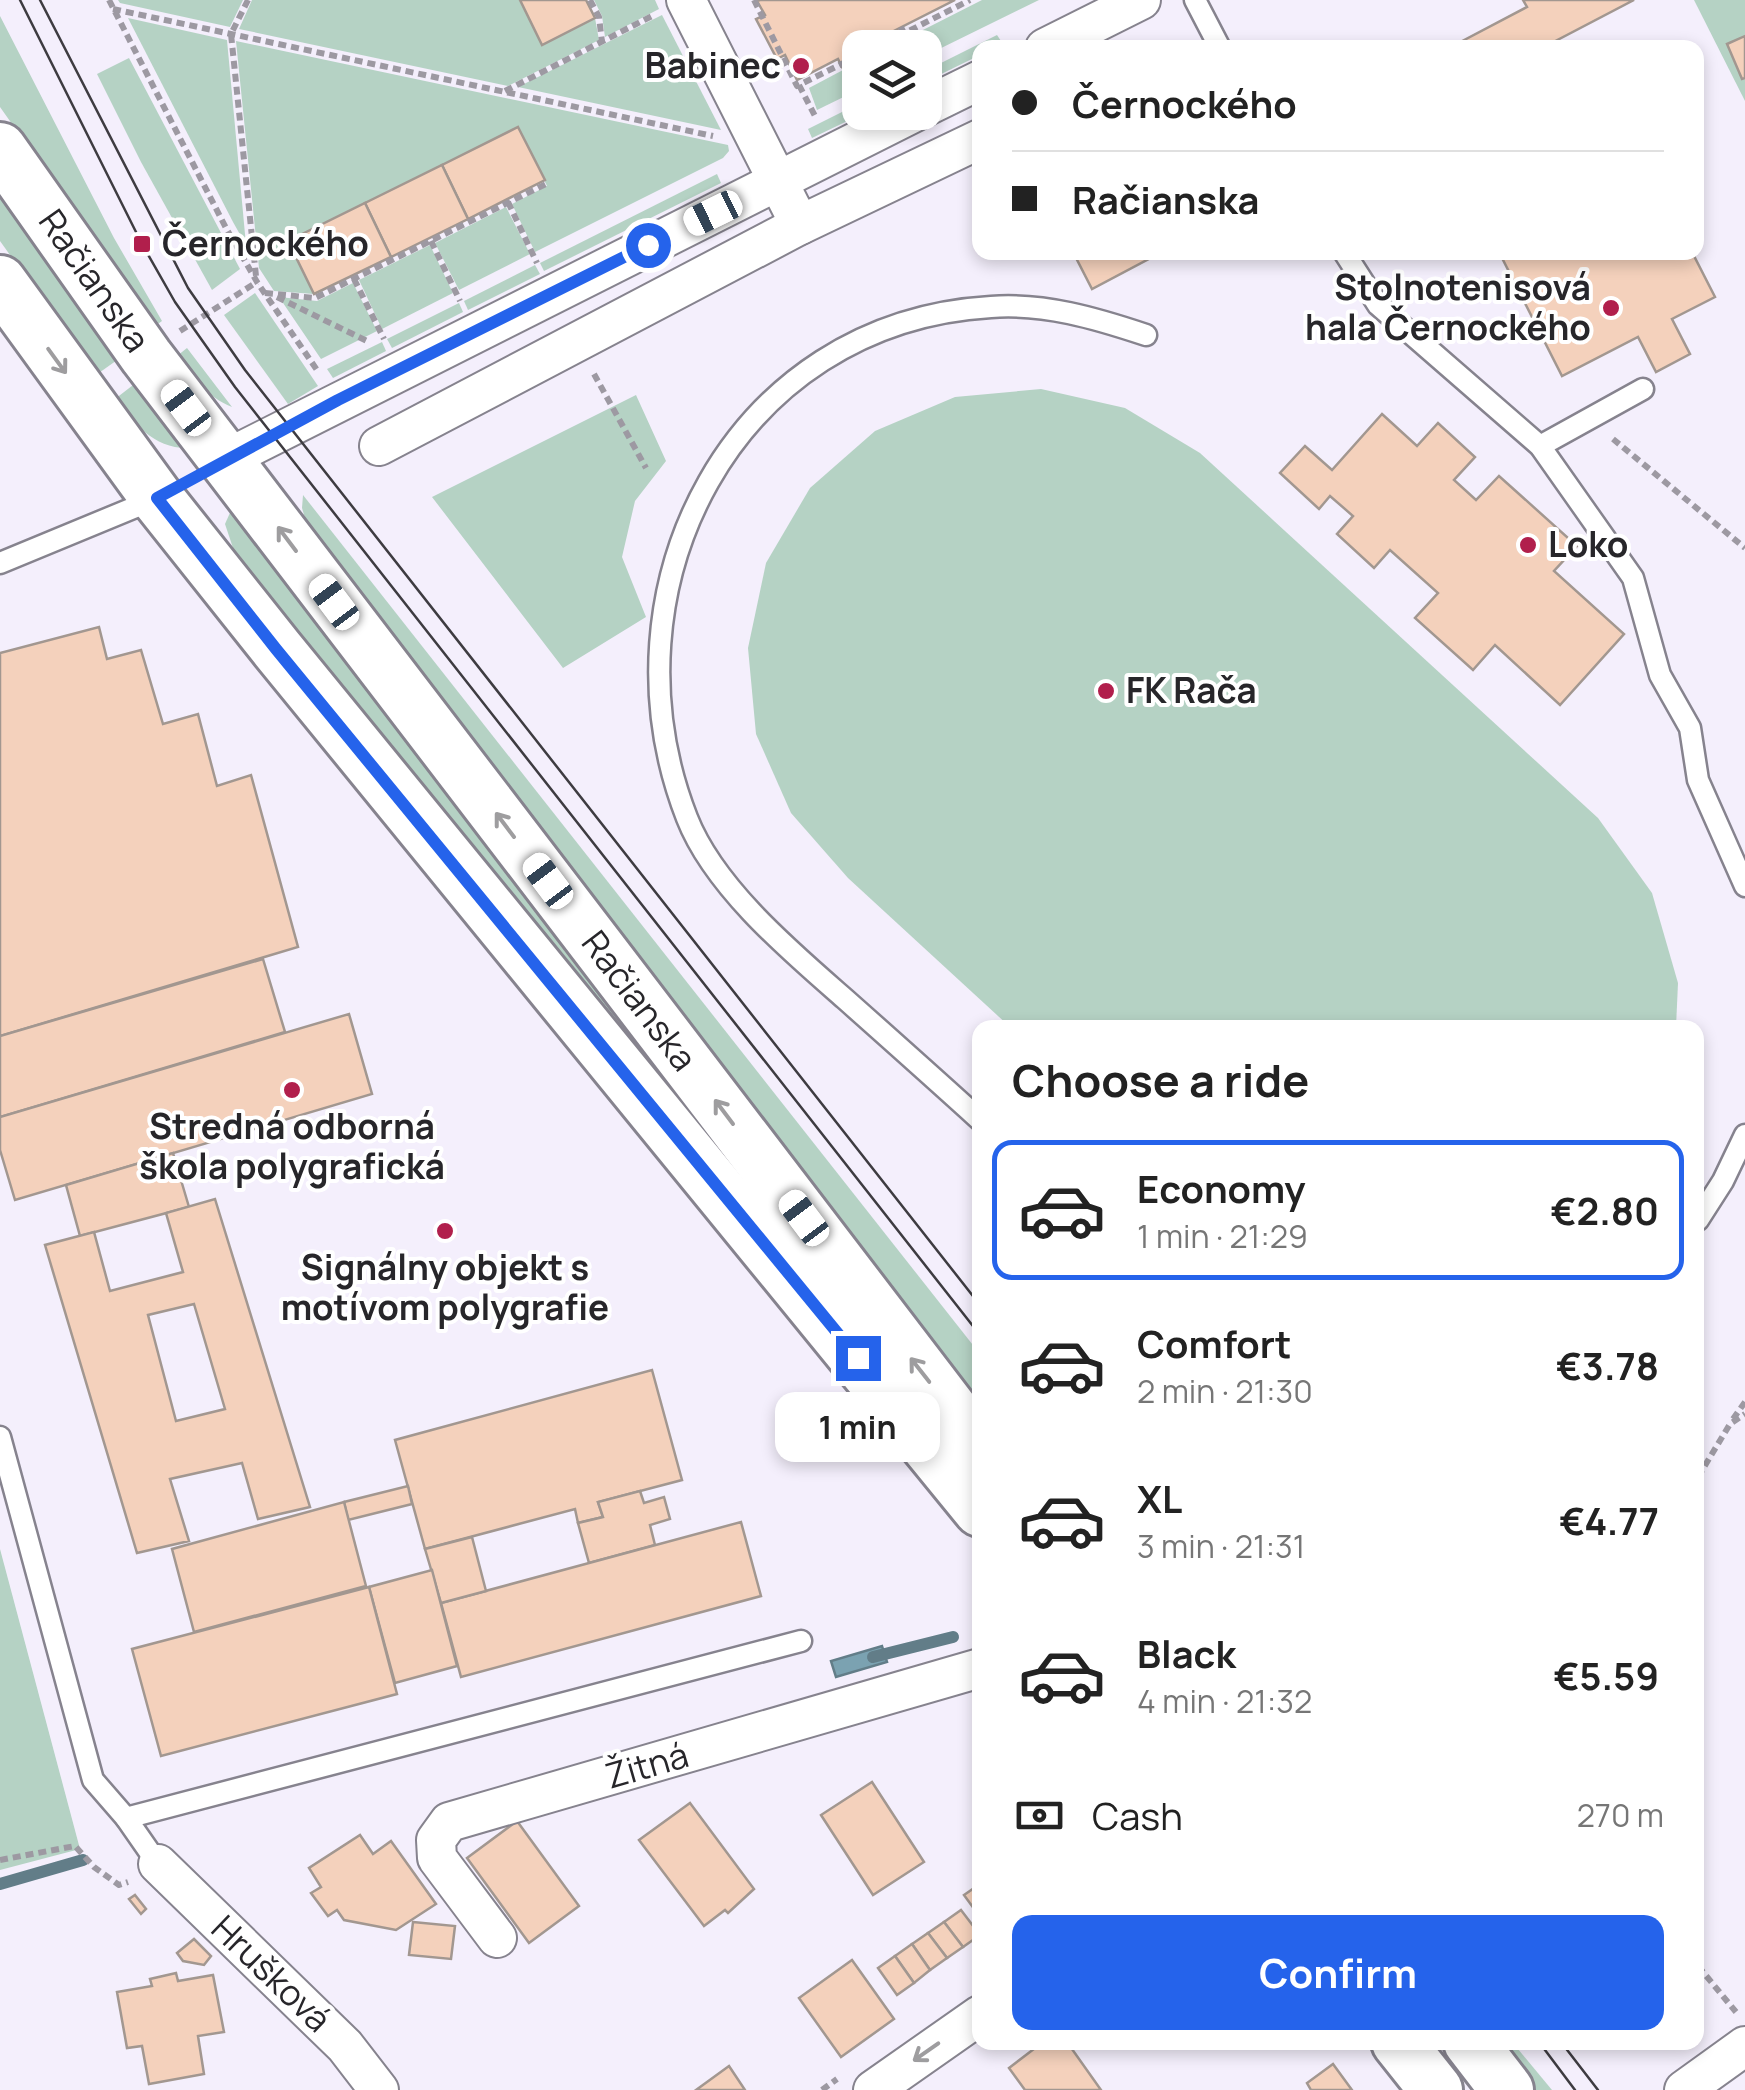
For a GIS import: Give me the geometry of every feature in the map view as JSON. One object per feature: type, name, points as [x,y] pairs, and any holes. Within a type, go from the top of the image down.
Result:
[{"type":"main road","name":"Račianska","points":[[0,149],[146,356],[972,1438]]},
{"type":"main road","name":"Račianska","points":[[0,282],[157,498],[276,649],[972,1500]]},
{"type":"main road","points":[[157,498],[226,459]]},
{"type":"main road","points":[[1404,2050],[1436,2090]]},
{"type":"main road","points":[[1476,2050],[1507,2090]]},
{"type":"street","points":[[1061,40],[1141,0]]},
{"type":"street","points":[[676,5],[800,225]]},
{"type":"street","points":[[942,99],[972,84]]},
{"type":"street","points":[[226,459],[880,130]]},
{"type":"street","points":[[380,446],[800,225],[972,143]]},
{"type":"street","name":"Žitná","points":[[497,1938],[437,1858],[436,1840],[449,1822],[972,1670]]},
{"type":"street","name":"Hrušková","points":[[162,1868],[345,2046],[378,2090]]},
{"type":"street","points":[[872,2090],[972,2021]]},
{"type":"street","points":[[1684,2090],[1742,2039]]},
{"type":"lane","points":[[1195,0],[1216,40]]},
{"type":"lane","points":[[1349,260],[1378,306],[1540,446],[1633,578],[1660,675],[1690,728],[1698,780],[1745,886]]},
{"type":"lane","points":[[972,1113],[761,923],[722,877],[688,821],[670,764],[659,702],[657,652],[663,598],[685,526],[724,457],[760,409],[825,360],[904,324],[947,312],[992,306],[1044,308],[1099,319],[1146,336]]},
{"type":"lane","points":[[1540,446],[1643,389]]},
{"type":"lane","points":[[0,564],[157,498]]},
{"type":"lane","points":[[1704,1211],[1745,1134]]},
{"type":"lane","points":[[0,1437],[93,1780],[162,1868]]},
{"type":"lane","points":[[126,1818],[801,1641]]},
{"type":"path","points":[[109,0],[257,282],[316,369]]},
{"type":"path","points":[[248,0],[232,34],[257,282]]},
{"type":"path","points":[[590,0],[598,17],[602,42]]},
{"type":"path","points":[[754,0],[816,118]]},
{"type":"path","points":[[902,30],[970,0]]},
{"type":"path","points":[[504,92],[676,5]]},
{"type":"path","points":[[113,9],[730,139]]},
{"type":"path","points":[[800,85],[842,64]]},
{"type":"path","points":[[268,294],[316,298],[546,184]]},
{"type":"path","points":[[508,202],[542,273]]},
{"type":"path","points":[[431,241],[466,311]]},
{"type":"path","points":[[354,279],[389,350]]},
{"type":"path","points":[[268,294],[369,342]]},
{"type":"path","points":[[576,342],[646,468]]},
{"type":"path","points":[[1589,419],[1745,548]]},
{"type":"path","points":[[1704,1467],[1745,1402]]},
{"type":"path","points":[[1730,1424],[1745,1414]]},
{"type":"path","points":[[0,1860],[75,1846],[119,1884],[162,1868]]},
{"type":"path","points":[[1704,1976],[1742,2039]]},
{"type":"green space","points":[[118,0],[243,0],[230,27]]},
{"type":"green space","points":[[252,0],[520,0],[542,44],[595,18],[599,40],[508,86],[239,29]]},
{"type":"green space","points":[[594,0],[655,0],[659,9],[605,37],[602,16]]},
{"type":"green space","points":[[982,0],[1039,0],[942,48],[942,30],[923,30]]},
{"type":"green space","points":[[1694,0],[1745,0],[1745,101]]},
{"type":"green space","points":[[662,15],[721,130],[518,87]]},
{"type":"green space","points":[[0,16],[114,238],[162,321],[155,326],[0,107]]},
{"type":"green space","points":[[128,18],[227,40],[246,245],[233,222]]},
{"type":"green space","points":[[236,41],[728,145],[729,151],[723,158],[535,252],[512,204],[547,186],[518,127],[288,241],[314,294],[274,291],[259,268]]},
{"type":"green space","points":[[972,48],[972,59],[942,74],[942,62]]},
{"type":"green space","points":[[129,58],[240,269],[212,290],[97,74]]},
{"type":"green space","points":[[842,71],[842,98],[817,110],[809,88]]},
{"type":"green space","points":[[842,112],[842,124],[812,138],[808,129]]},
{"type":"green space","points":[[717,174],[721,183],[544,271],[540,263]]},
{"type":"green space","points":[[0,186],[120,358],[96,375],[0,241]]},
{"type":"green space","points":[[506,207],[530,254],[459,290],[435,243]]},
{"type":"green space","points":[[430,245],[453,293],[382,329],[359,280]]},
{"type":"green space","points":[[535,265],[540,274],[468,310],[464,301]]},
{"type":"green space","points":[[353,283],[377,331],[321,359],[279,297],[317,301]]},
{"type":"green space","points":[[255,293],[318,386],[288,404],[224,315]]},
{"type":"green space","points":[[459,303],[463,312],[392,348],[387,339]]},
{"type":"green space","points":[[382,342],[386,351],[333,378],[327,369]]},
{"type":"green space","points":[[187,348],[232,407],[208,392],[183,364],[177,356]]},
{"type":"green space","points":[[137,382],[187,448],[154,439],[115,399]]},
{"type":"green space","name":"FK Rača","points":[[1041,389],[1125,408],[1200,453],[1598,818],[1652,893],[1678,983],[1676,1020],[1002,1020],[848,878],[791,813],[756,734],[748,648],[766,563],[810,488],[875,431],[955,397]]},
{"type":"green space","points":[[636,395],[666,461],[635,501],[622,557],[646,617],[563,668],[432,497]]},
{"type":"green space","points":[[303,495],[972,1344],[972,1397],[309,532],[302,508]]},
{"type":"green space","points":[[233,506],[697,1119],[693,1120],[238,563],[225,524]]},
{"type":"green space","points":[[0,1549],[80,1849],[0,1870]]},
{"type":"green space","points":[[1502,2050],[1519,2050],[1552,2090],[1534,2090]]},
{"type":"water","points":[[882,1646],[887,1662],[836,1677],[831,1661]]},
{"type":"building","points":[[520,0],[586,0],[595,18],[542,45]]},
{"type":"building","points":[[955,0],[896,30],[842,30],[842,67],[838,59],[797,80],[785,55],[777,59],[756,19],[765,15],[757,1]]},
{"type":"building","points":[[1523,0],[1634,0],[1557,40],[1464,40],[1527,7]]},
{"type":"building","points":[[1745,36],[1745,78],[1742,79],[1727,44]]},
{"type":"building","points":[[518,127],[545,180],[468,219],[442,165]]},
{"type":"building","points":[[442,165],[468,219],[391,257],[365,203]]},
{"type":"building","points":[[365,203],[391,257],[314,294],[288,241]]},
{"type":"building","points":[[1077,260],[1147,260],[1092,289]]},
{"type":"building","name":"Stolnotenisová hala Černockého","points":[[1503,260],[1696,260],[1715,297],[1672,319],[1690,354],[1656,372],[1638,337],[1562,376]]},
{"type":"building","points":[[1382,414],[1417,446],[1438,423],[1475,457],[1454,480],[1476,500],[1499,476],[1577,546],[1554,571],[1624,634],[1560,705],[1495,645],[1473,670],[1415,618],[1438,593],[1390,550],[1374,568],[1337,534],[1353,516],[1330,496],[1319,509],[1280,473],[1305,446],[1332,470]]},
{"type":"building","points":[[99,627],[107,659],[141,650],[163,724],[198,714],[217,786],[251,775],[298,947],[0,1036],[0,653]]},
{"type":"building","points":[[263,959],[285,1032],[0,1117],[0,1036]]},
{"type":"building","points":[[349,1014],[372,1094],[15,1200],[0,1150],[0,1117]]},
{"type":"building","points":[[173,1153],[189,1207],[80,1236],[66,1185]]},
{"type":"building","points":[[215,1199],[310,1507],[258,1519],[242,1463],[170,1479],[189,1541],[137,1553],[45,1245],[94,1232],[110,1291],[183,1272],[166,1213]],"holes":[[[194,1304],[225,1409],[176,1421],[148,1315]]]},
{"type":"building","points":[[652,1370],[682,1480],[598,1502],[603,1517],[578,1523],[575,1509],[425,1549],[395,1440]]},
{"type":"building","points":[[408,1486],[412,1504],[348,1520],[344,1502]]},
{"type":"building","points":[[640,1491],[644,1503],[664,1497],[670,1519],[650,1525],[655,1545],[589,1563],[578,1523],[603,1517],[598,1502]]},
{"type":"building","points":[[344,1502],[366,1586],[194,1632],[172,1549]]},
{"type":"building","points":[[741,1522],[761,1596],[461,1677],[441,1603]]},
{"type":"building","points":[[472,1537],[486,1591],[441,1603],[425,1549]]},
{"type":"building","points":[[432,1570],[457,1666],[395,1683],[369,1587]]},
{"type":"building","points":[[369,1587],[397,1694],[161,1756],[132,1649]]},
{"type":"building","points":[[872,1782],[924,1862],[873,1895],[821,1815]]},
{"type":"building","points":[[690,1803],[754,1889],[728,1913],[725,1910],[704,1926],[639,1840]]},
{"type":"building","points":[[517,1821],[579,1906],[529,1943],[467,1858]]},
{"type":"building","points":[[360,1835],[373,1854],[391,1841],[436,1904],[396,1930],[344,1920],[337,1910],[328,1916],[311,1893],[321,1887],[309,1868]]},
{"type":"building","points":[[972,1890],[972,1906],[964,1895]]},
{"type":"building","points":[[135,1895],[146,1909],[141,1914],[129,1899]]},
{"type":"building","points":[[961,1910],[972,1924],[972,1941],[963,1947],[944,1922]]},
{"type":"building","points":[[413,1922],[455,1926],[451,1959],[409,1955]]},
{"type":"building","points":[[944,1922],[963,1947],[947,1958],[928,1933]]},
{"type":"building","points":[[928,1933],[947,1958],[930,1970],[912,1944]]},
{"type":"building","points":[[194,1939],[211,1956],[204,1965],[183,1961],[177,1953]]},
{"type":"building","points":[[912,1944],[930,1970],[914,1983],[895,1956]]},
{"type":"building","points":[[895,1956],[914,1983],[897,1995],[878,1968]]},
{"type":"building","points":[[852,1960],[894,2019],[841,2057],[799,1998]]},
{"type":"building","points":[[176,1973],[178,1981],[213,1975],[224,2032],[198,2036],[204,2074],[149,2084],[142,2046],[127,2048],[117,1992],[152,1986],[150,1979]]},
{"type":"building","points":[[1033,2050],[1073,2050],[1101,2090],[1025,2090],[1009,2068]]},
{"type":"building","points":[[1333,2064],[1352,2090],[1311,2090],[1307,2083]]},
{"type":"building","points":[[729,2066],[745,2090],[696,2090]]},
{"type":"waterway","points":[[873,1657],[953,1637]]},
{"type":"waterway","points":[[0,1884],[83,1860]]},
{"type":"tram line","points":[[20,0],[142,244],[175,302],[235,387],[972,1325]]},
{"type":"tram line","points":[[40,0],[188,288],[245,370],[972,1295]]},
{"type":"tram line","points":[[1545,2050],[1575,2090]]},
{"type":"tram line","points":[[1567,2050],[1598,2090]]},
{"type":"place","name":"Babinec","points":[[801,66]]},
{"type":"place","name":"Černockého","points":[[142,244]]},
{"type":"place","name":"Stolnotenisová hala Černockého","points":[[1611,308]]},
{"type":"place","name":"Loko","points":[[1528,545]]},
{"type":"place","name":"FK Rača","points":[[1106,691]]},
{"type":"place","name":"Stredná odborná škola polygrafická","points":[[292,1090]]},
{"type":"place","name":"Signálny objekt s motívom polygrafie","points":[[445,1231]]},
{"type":"route","points":[[648,245],[338,400],[157,498],[276,649],[858,1358]]}]
